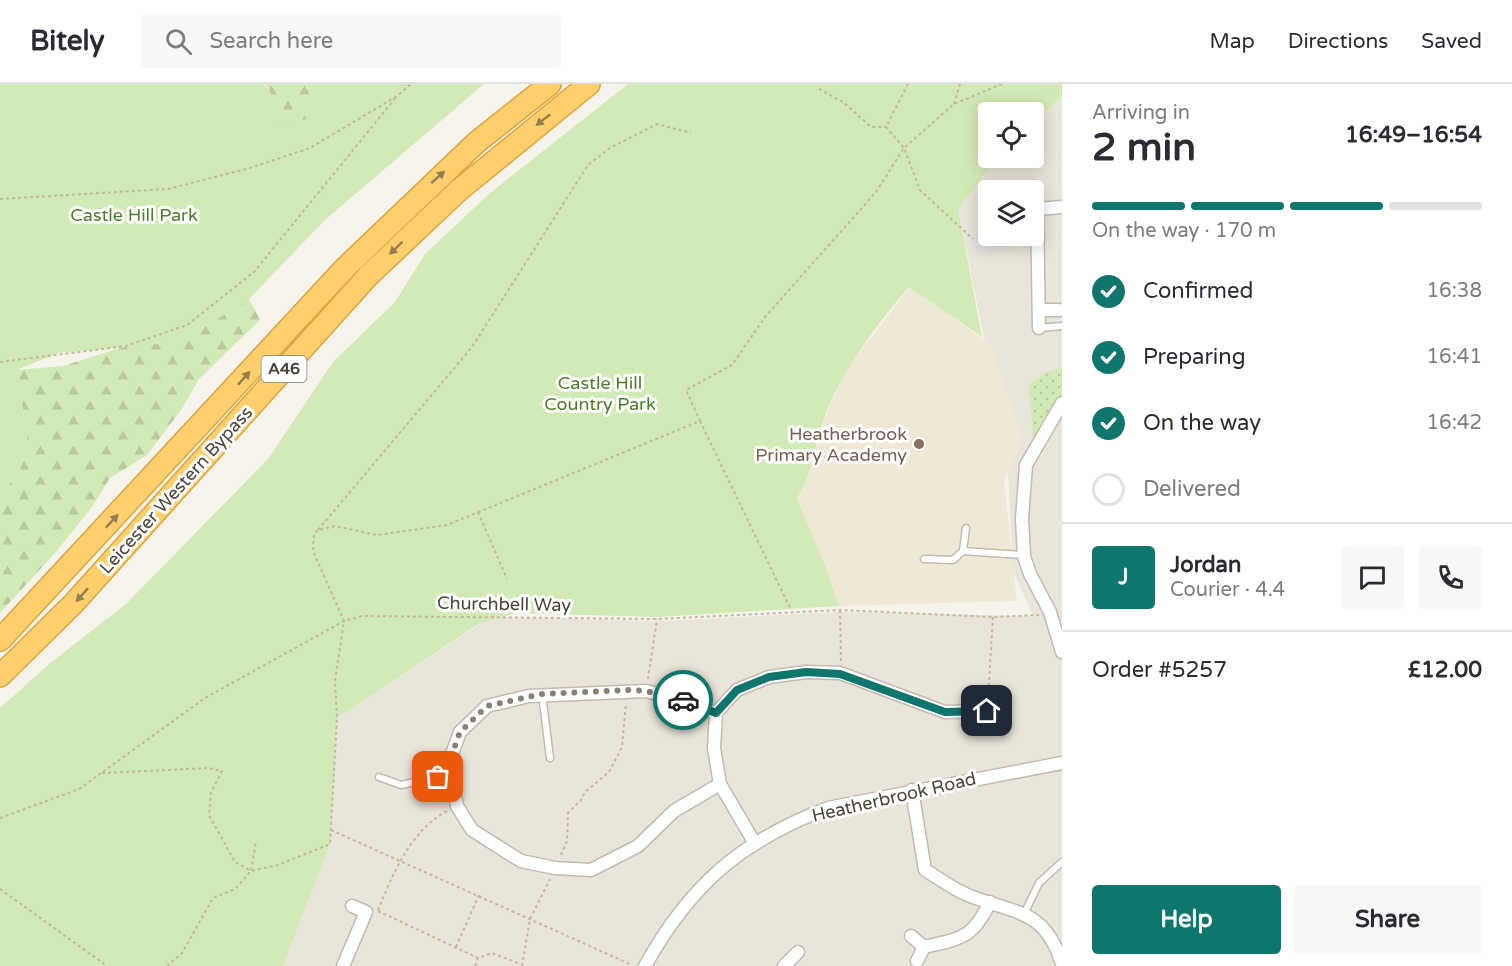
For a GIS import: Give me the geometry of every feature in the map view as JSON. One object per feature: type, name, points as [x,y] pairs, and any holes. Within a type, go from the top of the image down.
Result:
[{"type":"highway","name":"Leicester Western Bypass","points":[[0,640],[345,268],[477,142],[550,84]]},
{"type":"highway","name":"Leicester Western Bypass","points":[[0,676],[74,603],[368,276],[458,191],[589,84]]},
{"type":"street","points":[[1044,208],[1062,207]]},
{"type":"street","points":[[1038,246],[1039,328]]},
{"type":"street","points":[[1040,310],[1059,310]]},
{"type":"street","points":[[1062,403],[1026,465],[1022,519],[1024,556],[1030,574],[1050,612],[1062,652]]},
{"type":"street","points":[[754,842],[720,784],[714,748],[716,713],[737,690],[769,677],[806,672],[840,674],[945,712],[987,711]]},
{"type":"street","points":[[716,713],[684,701],[646,691],[542,694],[487,706],[460,732],[449,762],[457,806],[472,830],[521,861],[555,868],[591,870],[638,846],[674,812],[720,784]]},
{"type":"street","name":"Heatherbrook Road","points":[[645,966],[666,928],[697,889],[754,842],[828,808],[912,790],[1062,763]]},
{"type":"street","points":[[912,790],[925,870],[968,896],[1024,914],[1039,923],[1055,942],[1062,964]]},
{"type":"street","points":[[924,947],[962,938],[979,924],[990,902]]},
{"type":"street","points":[[343,966],[366,912],[352,906]]},
{"type":"street","points":[[911,936],[924,947]]},
{"type":"street","points":[[917,961],[924,947]]},
{"type":"street","points":[[784,966],[798,952]]},
{"type":"lane","points":[[1039,328],[1062,326]]},
{"type":"lane","points":[[924,559],[952,560],[963,551],[966,528]]},
{"type":"lane","points":[[963,551],[1024,556]]},
{"type":"lane","points":[[542,694],[550,758]]},
{"type":"lane","points":[[379,777],[401,785],[451,774]]},
{"type":"lane","points":[[1024,914],[1039,883],[1062,862]]},
{"type":"path","points":[[0,199],[168,189],[240,170],[310,148],[397,96],[411,84]]},
{"type":"path","points":[[886,127],[908,84]]},
{"type":"path","points":[[954,104],[960,84]]},
{"type":"path","points":[[792,612],[686,390],[732,365],[765,317],[876,192],[904,148],[954,104],[1002,84]]},
{"type":"path","points":[[819,89],[843,102],[871,127],[886,127],[904,148],[920,190],[973,238]]},
{"type":"path","points":[[0,362],[126,346],[187,325],[254,272],[397,96]]},
{"type":"path","points":[[102,773],[209,768],[222,771],[211,792],[209,815],[235,862],[251,871],[278,865],[330,844],[337,718],[335,680],[344,621],[313,552],[312,538],[472,347],[588,165],[610,148],[657,124],[691,133]]},
{"type":"path","points":[[318,530],[335,526],[377,535],[447,525],[700,421]]},
{"type":"path","points":[[478,512],[507,579]]},
{"type":"path","points":[[840,610],[843,649],[840,674]]},
{"type":"path","name":"Churchbell Way","points":[[0,818],[79,789],[205,698],[344,621],[381,615],[657,619],[840,610],[993,617],[1034,616],[1050,612]]},
{"type":"path","points":[[987,711],[993,617]]},
{"type":"path","points":[[646,691],[657,619]]},
{"type":"path","points":[[457,806],[434,818],[400,860],[378,911],[478,958],[492,953],[521,965],[530,919],[567,841],[568,813],[581,800],[585,792],[609,772],[622,747],[628,690]]},
{"type":"path","points":[[331,830],[634,966]]},
{"type":"path","points":[[167,966],[182,953],[213,898],[235,889],[251,871],[256,841]]},
{"type":"path","points":[[0,889],[107,966]]},
{"type":"path","points":[[456,947],[479,895]]},
{"type":"path","points":[[475,966],[478,958]]},
{"type":"shaded area","points":[[1062,97],[1062,966],[283,966],[330,844],[337,718],[480,624],[474,617],[660,621],[838,612],[1033,616],[1013,571],[1007,451],[958,209],[978,184],[978,246],[1044,246],[1044,180],[981,180],[990,168],[1044,168],[1044,112]]},
{"type":"shaded area","points":[[978,234],[978,246],[1010,246],[1011,250],[975,254],[972,235]]},
{"type":"shaded area","name":"Heatherbrook Primary Academy","points":[[910,287],[990,344],[1023,440],[1004,482],[1017,601],[839,606],[797,498],[813,458],[827,412],[848,367]]},
{"type":"green space","name":"Castle Hill Park","points":[[0,84],[263,84],[270,91],[275,121],[315,119],[315,84],[484,84],[325,220],[249,299],[180,342],[58,353],[17,370],[28,447],[17,477],[0,492]]},
{"type":"green space","points":[[265,84],[358,84],[358,89],[309,123],[169,116],[273,118],[270,91]]},
{"type":"green space","name":"Castle Hill Country Park","points":[[628,84],[1062,84],[1062,97],[1044,112],[1044,102],[978,102],[978,168],[990,168],[981,180],[978,180],[978,184],[958,209],[982,337],[909,287],[863,346],[827,410],[811,466],[797,498],[839,606],[657,617],[516,613],[480,623],[337,718],[330,844],[283,966],[0,966],[0,708],[49,664],[126,604],[268,459],[333,362],[395,302],[425,254],[490,193]]},
{"type":"green space","points":[[249,299],[260,320],[199,379],[181,410],[147,455],[110,478],[92,507],[56,552],[0,613],[0,492],[17,477],[28,447],[17,370],[63,366],[136,343],[180,342]]},
{"type":"green space","points":[[1062,368],[1062,405],[1034,452],[1029,384],[1046,372]]},
{"type":"way so far","points":[[438,777],[451,774],[449,762],[460,732],[487,706],[542,694],[628,690],[646,691],[683,700]]},
{"type":"place","name":"Heatherbrook Primary Academy","points":[[919,444]]},
{"type":"route","points":[[683,700],[716,713],[737,690],[769,677],[806,672],[840,674],[945,712],[987,711]]}]
